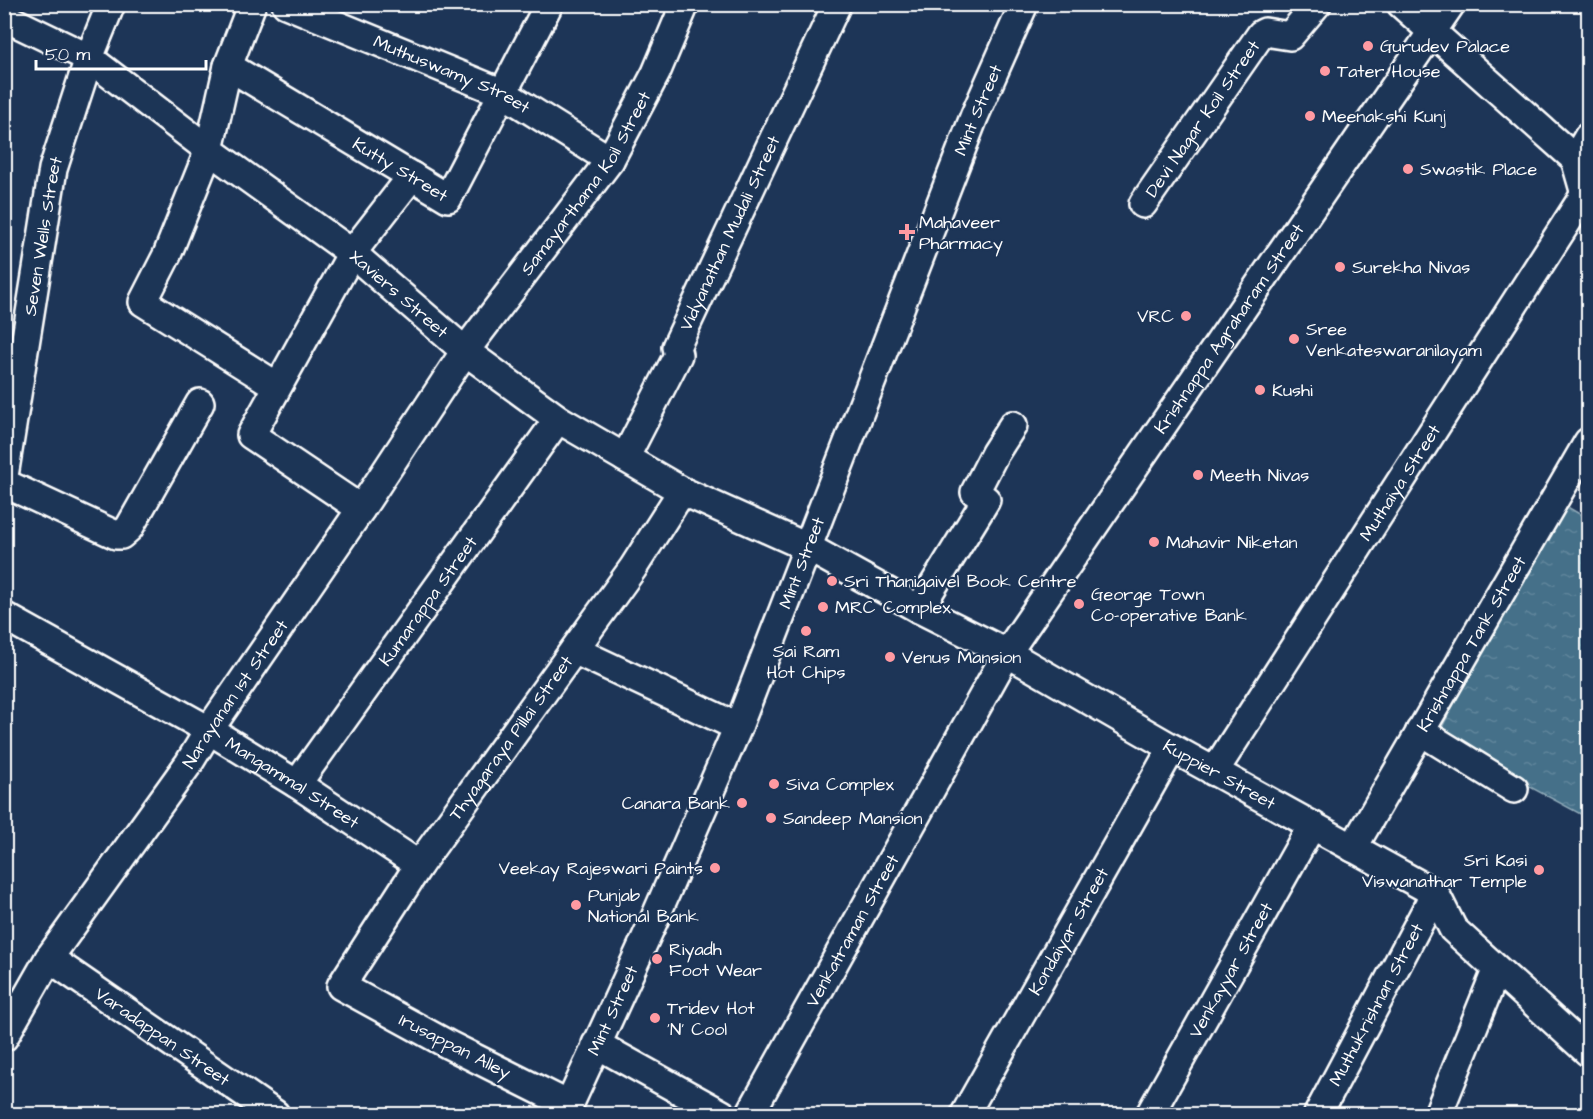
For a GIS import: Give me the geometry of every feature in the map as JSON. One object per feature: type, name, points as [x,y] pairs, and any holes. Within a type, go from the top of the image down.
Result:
[{"type":"street","name":"Seven Wells Street","points":[[4,476],[53,169],[89,58],[111,4]]},
{"type":"street","points":[[252,4],[228,66],[209,150],[167,255],[143,302],[277,386]]},
{"type":"street","name":"Muthuswamy Street","points":[[286,4],[503,93],[610,160]]},
{"type":"street","name":"Samayarthama Koil Street","points":[[465,351],[610,160],[656,73],[685,4]]},
{"type":"street","name":"Vidyanathan Mudali Street","points":[[625,458],[678,355],[676,347],[837,4]]},
{"type":"street","name":"Mint Street","points":[[567,1110],[654,921],[738,728],[974,117],[1024,4]]},
{"type":"street","name":"Devi Nagar Koil Street","points":[[1143,204],[1261,34],[1265,32],[1290,36],[1317,4]]},
{"type":"street","points":[[1401,4],[1431,32],[1582,148],[1586,195]]},
{"type":"street","name":"Krishnappa Agraharam Street","points":[[1007,653],[1451,4]]},
{"type":"street","name":"Kutty Street","points":[[228,66],[448,198],[503,93],[543,6]]},
{"type":"street","name":"Xaviers Street","points":[[4,17],[89,58],[209,150],[352,253],[465,351],[558,419],[682,491],[809,548]]},
{"type":"street","points":[[361,509],[251,435],[352,253],[412,176]]},
{"type":"street","name":"Muthaiya Street","points":[[1214,772],[1586,195]]},
{"type":"street","name":"Narayanan 1st Street","points":[[4,1037],[49,958],[189,763],[465,351]]},
{"type":"street","points":[[4,483],[116,535],[121,535],[129,528],[200,403]]},
{"type":"street","name":"Kumarappa Street","points":[[297,784],[558,419]]},
{"type":"street","points":[[919,609],[986,500],[975,492],[995,453],[1013,425]]},
{"type":"street","name":"Krishnappa Tank Street","points":[[1353,848],[1420,731],[1585,456]]},
{"type":"street","name":"Thyagaraya Pillai Street","points":[[341,986],[419,865],[633,568],[682,491]]},
{"type":"street","name":"Kuppier Street","points":[[809,548],[919,609],[1007,653],[1214,772],[1435,893]]},
{"type":"street","name":"Mangammal Street","points":[[4,616],[209,730],[297,784],[419,865]]},
{"type":"street","points":[[574,650],[738,728]]},
{"type":"street","name":"Venkatraman Street","points":[[750,1114],[1007,653]]},
{"type":"street","points":[[1420,731],[1514,789]]},
{"type":"street","name":"Kondaiyar Street","points":[[965,1114],[1172,748]]},
{"type":"street","name":"Venkayyar Street","points":[[1150,1114],[1312,825]]},
{"type":"street","points":[[1435,893],[1453,929],[1496,971],[1588,1052]]},
{"type":"street","name":"Muthukrishnan Street","points":[[1318,1114],[1435,893]]},
{"type":"street","name":"Varadappan Street","points":[[49,958],[275,1114]]},
{"type":"street","points":[[1438,1114],[1496,971]]},
{"type":"street","name":"Irusappan Alley","points":[[341,986],[567,1110]]},
{"type":"street","points":[[596,1044],[722,1114]]},
{"type":"water","points":[[1559,502],[1588,519],[1588,818],[1437,737]]},
{"type":"place","name":"Gurudev Palace","points":[[1368,46]]},
{"type":"place","name":"Tater House","points":[[1325,71]]},
{"type":"place","name":"Meenakshi Kunj","points":[[1310,116]]},
{"type":"place","name":"Swastik Place","points":[[1408,169]]},
{"type":"place","name":"Mahaveer Pharmacy","points":[[907,232]]},
{"type":"place","name":"Surekha Nivas","points":[[1340,267]]},
{"type":"place","name":"VRC","points":[[1186,316]]},
{"type":"place","name":"Sree Venkateswaranilayam","points":[[1294,339]]},
{"type":"place","name":"Kushi","points":[[1260,390]]},
{"type":"place","name":"Meeth Nivas","points":[[1198,475]]},
{"type":"place","name":"Mahavir Niketan","points":[[1154,542]]},
{"type":"place","name":"Sri Thanigaivel Book Centre","points":[[832,581]]},
{"type":"place","name":"George Town Co-operative Bank","points":[[1079,604]]},
{"type":"place","name":"MRC Complex","points":[[823,607]]},
{"type":"place","name":"Sai Ram Hot Chips","points":[[806,631]]},
{"type":"place","name":"Venus Mansion","points":[[890,657]]},
{"type":"place","name":"Siva Complex","points":[[774,784]]},
{"type":"place","name":"Canara Bank","points":[[742,803]]},
{"type":"place","name":"Sandeep Mansion","points":[[771,818]]},
{"type":"place","name":"Veekay Rajeswari Paints","points":[[715,868]]},
{"type":"place","name":"Sri Kasi Viswanathar Temple","points":[[1539,870]]},
{"type":"place","name":"Punjab National Bank","points":[[576,905]]},
{"type":"place","name":"Riyadh Foot Wear","points":[[657,959]]},
{"type":"place","name":"Tridev Hot 'N' Cool","points":[[655,1018]]}]
